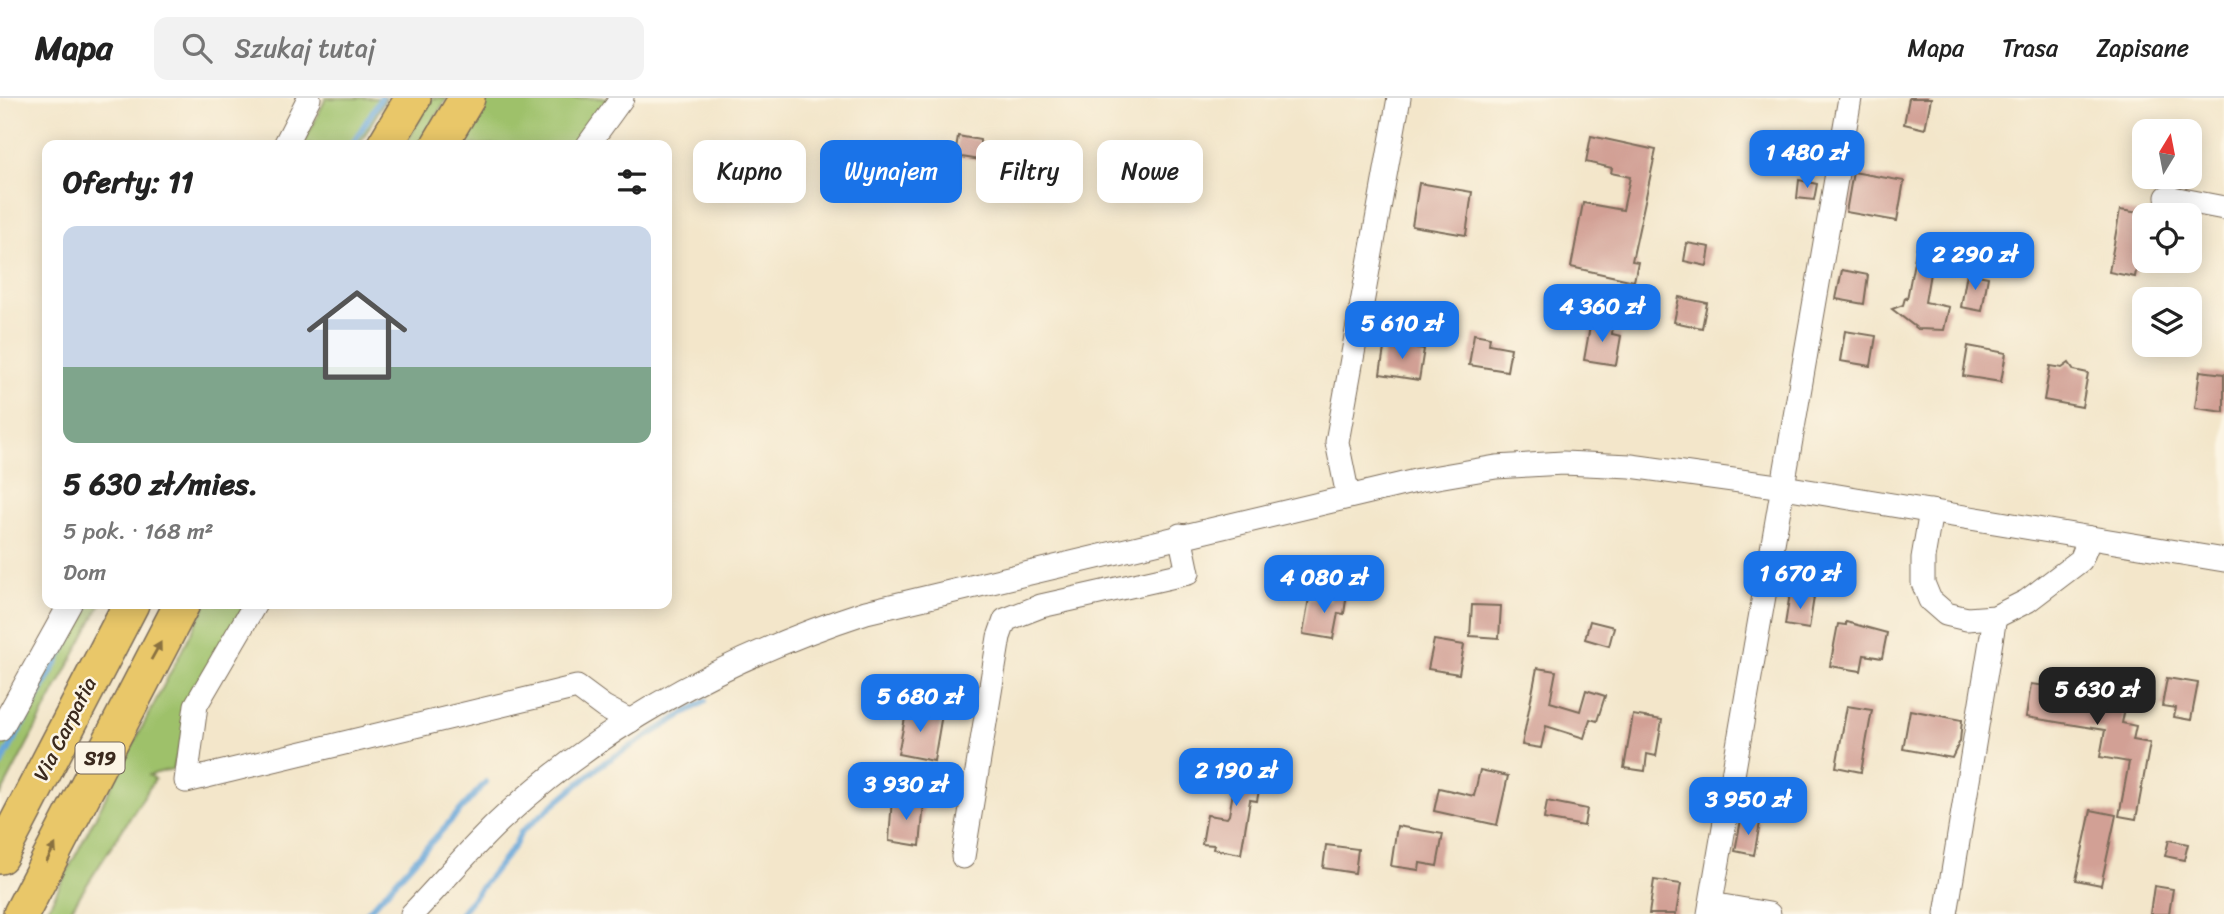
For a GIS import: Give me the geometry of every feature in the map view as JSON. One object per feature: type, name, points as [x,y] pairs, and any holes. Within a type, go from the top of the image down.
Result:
[{"type":"highway","points":[[388,140],[413,98]]},
{"type":"highway","points":[[442,140],[467,98]]},
{"type":"highway","name":"Via Carpatia","points":[[0,856],[128,609]]},
{"type":"highway","name":"S19","points":[[21,914],[179,609]]},
{"type":"street","points":[[288,140],[309,98]]},
{"type":"street","points":[[593,140],[622,98]]},
{"type":"street","points":[[1348,496],[1337,442],[1399,98]]},
{"type":"street","points":[[1769,914],[1710,909],[1850,98]]},
{"type":"street","points":[[2167,197],[2224,208]]},
{"type":"street","points":[[412,914],[502,819],[549,778],[630,721],[702,677],[797,634],[866,612],[1180,536],[1348,496],[1496,467],[1563,463],[1630,466],[1784,487],[2224,560]]},
{"type":"street","points":[[1931,512],[1923,558],[1923,583],[1930,600],[1945,614],[1967,619],[1995,617],[2027,601],[2081,559],[2090,538]]},
{"type":"street","points":[[963,858],[999,637],[1005,620],[1041,606],[1188,573],[1180,536]]},
{"type":"street","points":[[0,730],[67,609]]},
{"type":"street","points":[[252,609],[196,705],[186,781],[577,687],[604,707],[630,721]]},
{"type":"street","points":[[1947,914],[1995,617]]},
{"type":"green space","points":[[326,98],[386,98],[362,140],[305,140]]},
{"type":"green space","points":[[432,98],[447,98],[422,140],[408,140]]},
{"type":"green space","points":[[488,98],[612,98],[580,140],[465,140]]},
{"type":"green space","points":[[73,609],[98,609],[0,796],[0,741]]},
{"type":"green space","points":[[203,609],[243,609],[192,707],[173,769],[149,775],[155,779],[68,914],[45,914]]},
{"type":"building","points":[[1909,98],[1931,98],[1925,129],[1904,124]]},
{"type":"building","points":[[958,136],[980,140],[976,140],[976,159],[962,157],[962,140],[957,140]]},
{"type":"building","points":[[1591,136],[1656,150],[1632,261],[1638,262],[1634,281],[1571,267],[1583,203],[1623,210],[1630,177],[1611,173],[1612,168],[1586,162]]},
{"type":"building","points":[[1853,172],[1904,181],[1897,221],[1846,212]]},
{"type":"building","points":[[1799,180],[1817,184],[1814,200],[1797,198]]},
{"type":"building","points":[[1419,183],[1472,192],[1466,235],[1412,226]]},
{"type":"building","points":[[2120,210],[2132,212],[2132,273],[2136,273],[2135,277],[2109,272]]},
{"type":"building","points":[[1687,243],[1710,247],[1707,266],[1684,261]]},
{"type":"building","points":[[1917,246],[1934,250],[1925,302],[1949,307],[1944,330],[1918,329],[1892,309],[1903,305],[1905,298],[1907,299]]},
{"type":"building","points":[[1842,270],[1868,275],[1864,304],[1836,299]]},
{"type":"building","points":[[1967,273],[1988,277],[1982,311],[1961,307]]},
{"type":"building","points":[[1679,297],[1707,303],[1702,328],[1674,322]]},
{"type":"building","points":[[1591,321],[1613,325],[1612,334],[1621,336],[1616,365],[1584,360]]},
{"type":"building","points":[[1845,331],[1876,336],[1871,366],[1840,361]]},
{"type":"building","points":[[1474,334],[1490,337],[1489,344],[1511,348],[1507,371],[1469,365]]},
{"type":"building","points":[[1385,342],[1424,349],[1419,380],[1380,374]]},
{"type":"building","points":[[1968,346],[2006,353],[2001,382],[1963,376]]},
{"type":"building","points":[[2069,363],[2074,370],[2088,373],[2082,407],[2044,400],[2050,366],[2062,368]]},
{"type":"building","points":[[2200,371],[2224,374],[2224,412],[2195,408]]},
{"type":"building","points":[[1332,590],[1347,593],[1344,614],[1338,613],[1333,639],[1303,634],[1309,598],[1330,601]]},
{"type":"building","points":[[1790,593],[1814,597],[1809,629],[1785,625]]},
{"type":"building","points":[[1472,605],[1501,606],[1499,638],[1470,636]]},
{"type":"building","points":[[1590,621],[1614,627],[1609,646],[1585,639]]},
{"type":"building","points":[[1846,622],[1887,633],[1882,658],[1864,655],[1861,671],[1830,666],[1838,624],[1846,625]]},
{"type":"building","points":[[1434,640],[1464,645],[1459,674],[1428,669]]},
{"type":"building","points":[[1537,668],[1556,671],[1550,702],[1580,711],[1586,690],[1605,696],[1597,721],[1590,719],[1584,738],[1546,726],[1541,748],[1522,745]]},
{"type":"building","points":[[2064,676],[2084,679],[2083,683],[2128,694],[2122,723],[2136,726],[2133,740],[2150,743],[2136,819],[2119,816],[2129,762],[2100,757],[2105,730],[2026,717],[2031,684],[2062,688]]},
{"type":"building","points":[[2167,678],[2198,683],[2191,720],[2174,717],[2176,708],[2162,706]]},
{"type":"building","points":[[1847,706],[1872,710],[1861,772],[1836,767]]},
{"type":"building","points":[[907,708],[942,714],[934,761],[898,754]]},
{"type":"building","points":[[1910,710],[1962,720],[1960,741],[1952,758],[1903,749]]},
{"type":"building","points":[[1633,715],[1662,720],[1656,756],[1647,754],[1645,771],[1624,768]]},
{"type":"building","points":[[1240,753],[1265,758],[1257,801],[1250,800],[1241,854],[1213,849],[1214,845],[1202,844],[1207,815],[1227,818],[1229,815]]},
{"type":"building","points":[[1480,770],[1508,776],[1497,825],[1434,811],[1439,788],[1474,796]]},
{"type":"building","points":[[892,798],[924,803],[920,846],[889,841]]},
{"type":"building","points":[[1547,801],[1587,809],[1584,826],[1544,819]]},
{"type":"building","points":[[2091,810],[2116,815],[2101,885],[2076,880]]},
{"type":"building","points":[[1741,820],[1760,823],[1754,855],[1735,851]]},
{"type":"building","points":[[1397,826],[1443,834],[1437,866],[1420,863],[1419,870],[1391,866]]},
{"type":"building","points":[[2169,840],[2188,844],[2184,860],[2165,856]]},
{"type":"building","points":[[1326,845],[1358,849],[1355,873],[1323,868]]},
{"type":"building","points":[[1654,880],[1681,884],[1676,914],[1649,914]]},
{"type":"building","points":[[2154,886],[2173,889],[2169,914],[2150,914]]},
{"type":"waterway","points":[[355,140],[381,98]]},
{"type":"waterway","points":[[0,766],[85,609]]},
{"type":"waterway","points":[[460,914],[515,845],[521,832],[602,764],[705,701]]},
{"type":"waterway","points":[[366,914],[486,782]]}]
